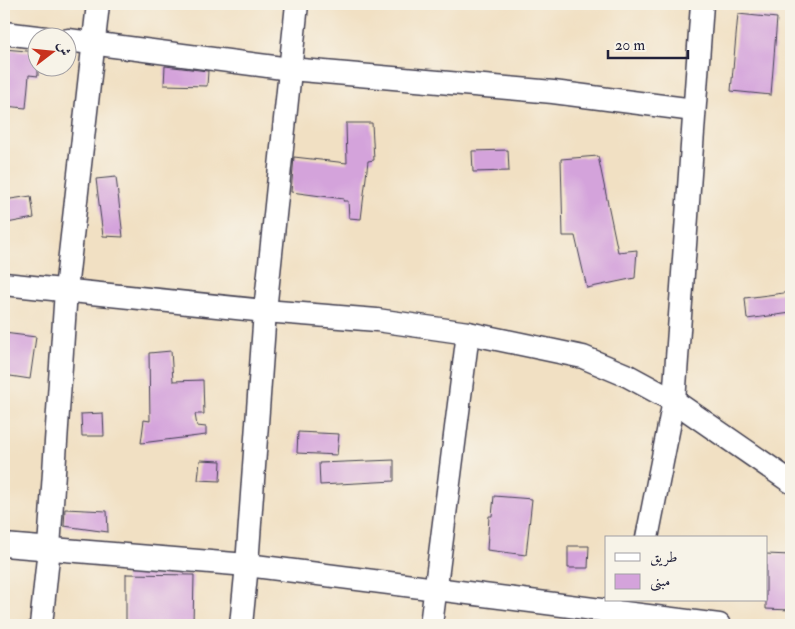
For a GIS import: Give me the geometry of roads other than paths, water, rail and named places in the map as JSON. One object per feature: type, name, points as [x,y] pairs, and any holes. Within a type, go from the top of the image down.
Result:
[{"type":"street","points":[[41,625],[49,548],[66,290],[98,4]]},
{"type":"street","points":[[241,625],[247,565],[264,311],[297,4]]},
{"type":"street","points":[[647,536],[674,400],[702,4]]},
{"type":"street","points":[[4,33],[28,36]]},
{"type":"street","points":[[78,41],[290,69],[553,92],[694,110]]},
{"type":"street","points":[[4,284],[264,311],[377,320],[468,332],[583,357],[628,376],[674,400],[791,482]]},
{"type":"street","points":[[432,625],[435,588],[468,332]]},
{"type":"street","points":[[4,545],[247,565],[719,625]]}]
